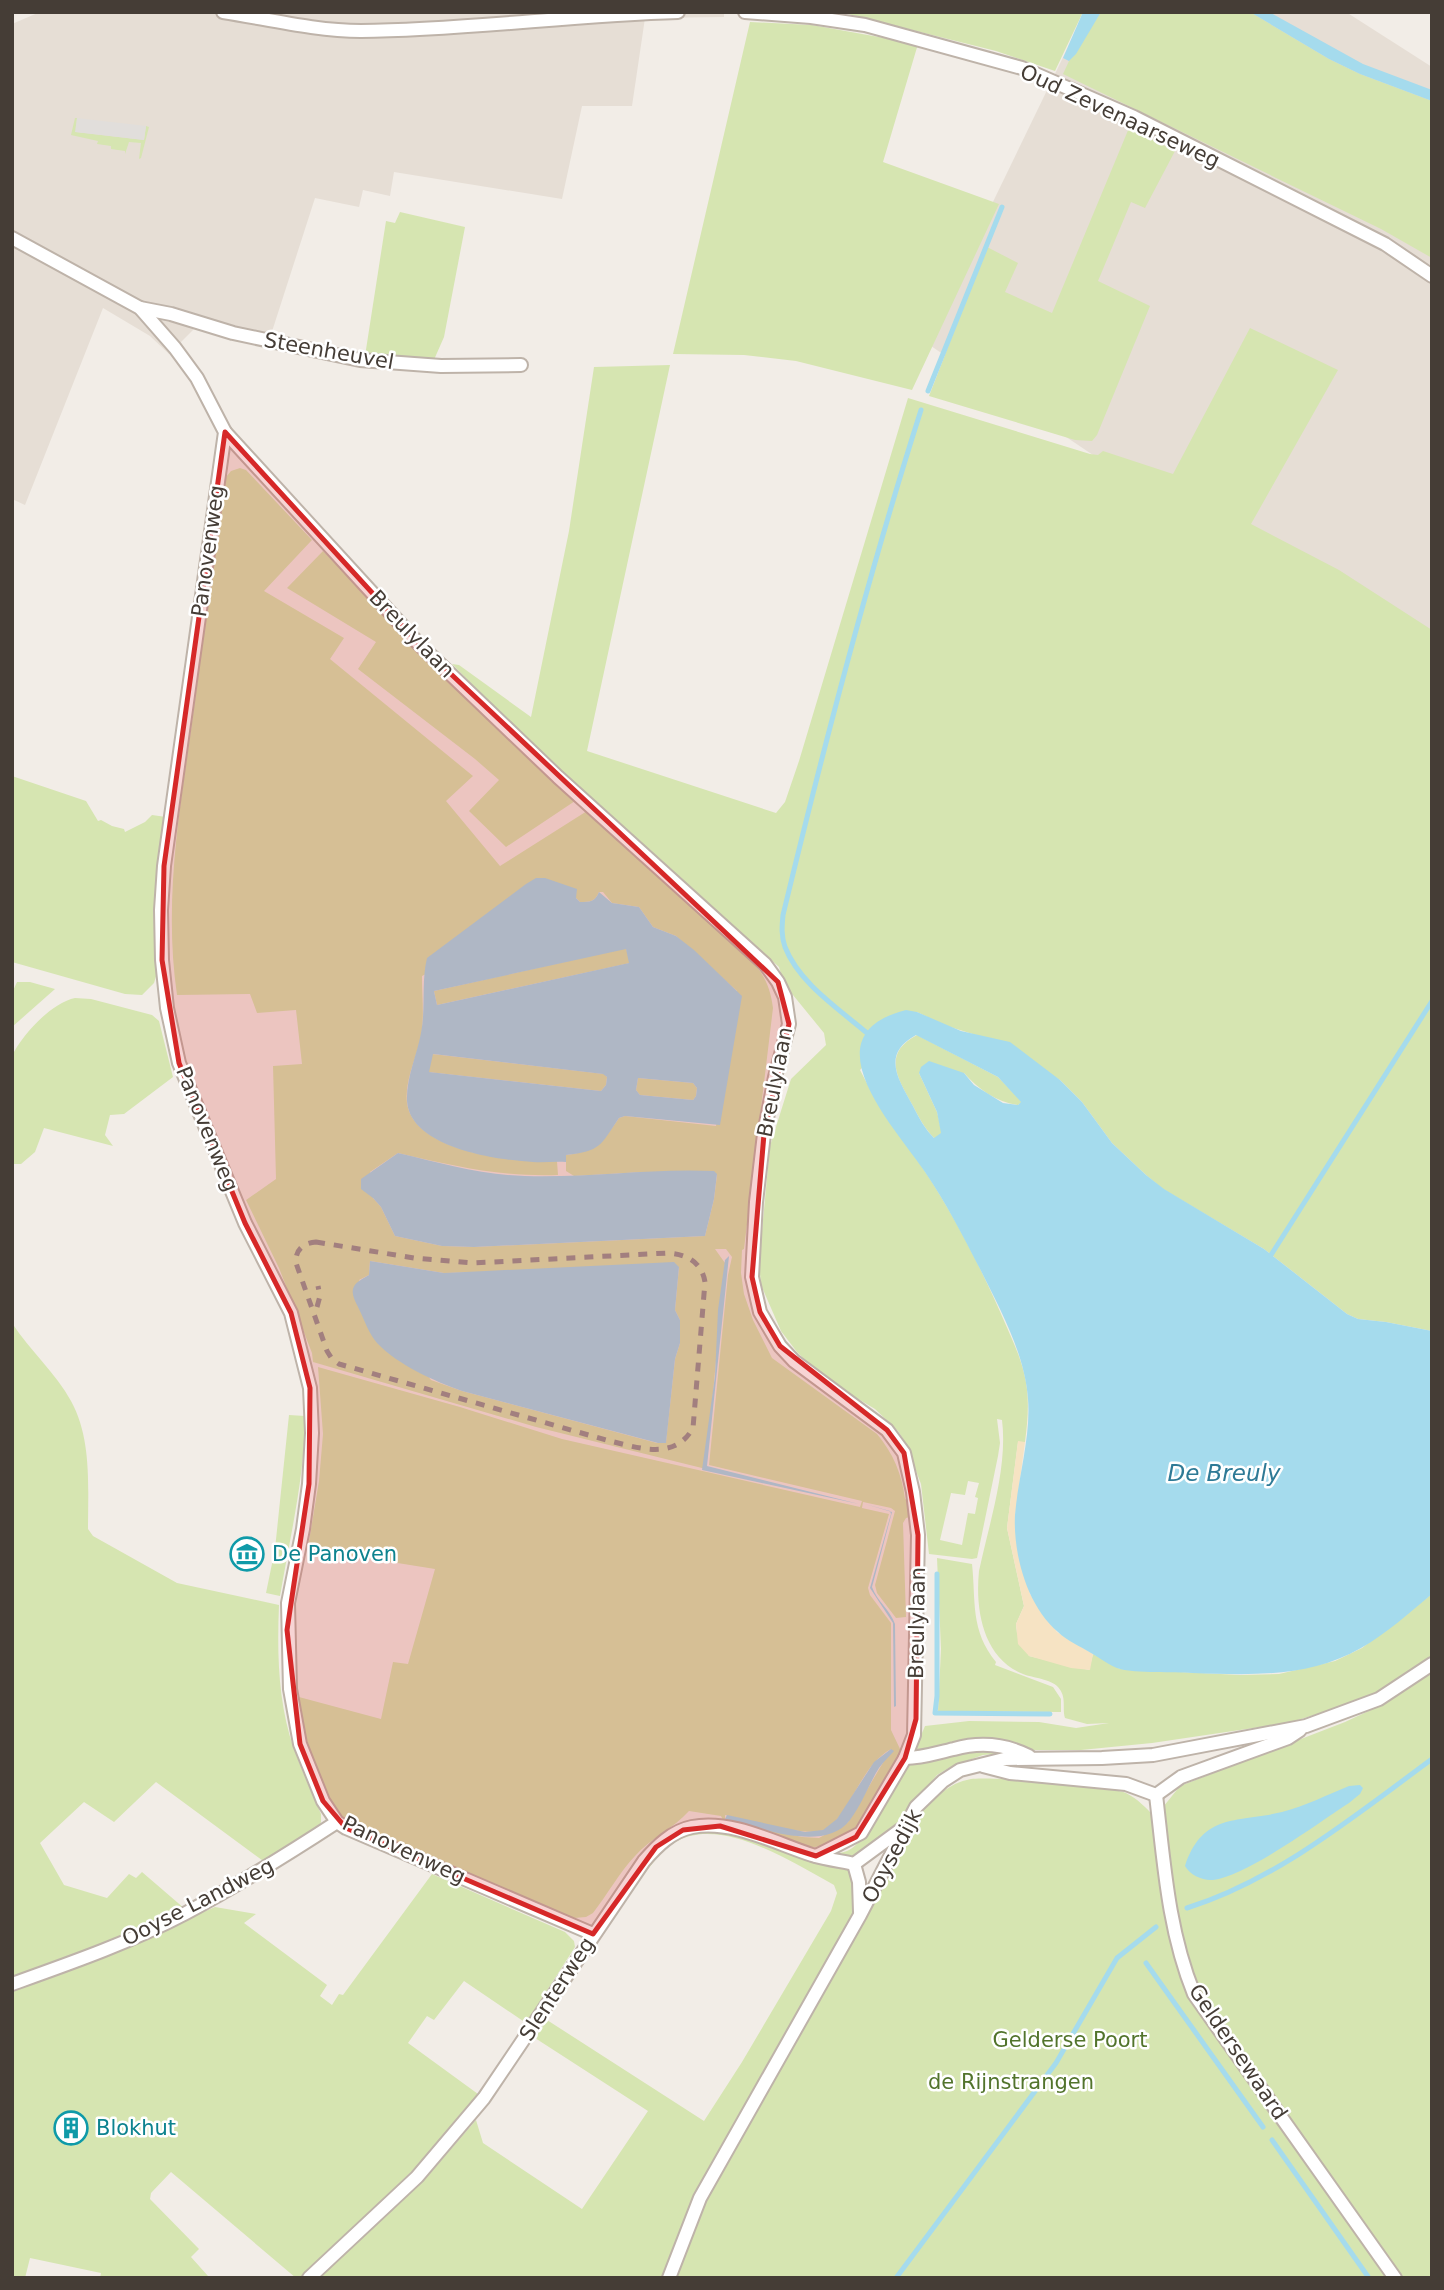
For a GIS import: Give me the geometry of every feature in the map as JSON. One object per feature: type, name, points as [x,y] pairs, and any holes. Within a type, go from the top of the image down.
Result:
[{"type":"street","points":[[223,12],[359,31],[678,12]]},
{"type":"street","name":"Oud Zevenaarseweg","points":[[746,12],[865,25],[1022,68],[1134,117],[1385,244],[1432,276]]},
{"type":"street","points":[[12,238],[140,308],[197,378],[225,432]]},
{"type":"street","name":"Steenheuvel","points":[[140,308],[171,314],[233,334],[360,360],[441,366],[522,365]]},
{"type":"street","name":"Breulylaan","points":[[225,432],[419,644],[558,777],[765,964],[785,997],[789,1024],[764,1134],[753,1241],[752,1277],[760,1312],[780,1346],[794,1361],[887,1430],[904,1453],[913,1492],[918,1535],[914,1735],[905,1758],[861,1833],[816,1856]]},
{"type":"street","name":"Panovenweg","points":[[225,432],[164,866],[162,960],[167,1008],[179,1063],[245,1223],[291,1313],[310,1388],[312,1433],[309,1484],[288,1603],[290,1689],[300,1744],[323,1801],[337,1822],[346,1828],[593,1934]]},
{"type":"street","name":"Ooysedijk","points":[[669,2278],[682,2239],[700,2199],[860,1915],[906,1825],[916,1807],[943,1781],[960,1770],[1004,1759],[1153,1755],[1306,1726],[1379,1699],[1432,1664]]},
{"type":"street","points":[[980,1765],[1010,1773],[1125,1784],[1156,1795],[1181,1777],[1288,1738],[1306,1726]]},
{"type":"street","points":[[905,1758],[923,1758],[957,1748],[980,1745],[1014,1749],[1032,1758]]},
{"type":"street","name":"Geldersewaard","points":[[1156,1795],[1171,1921],[1181,1961],[1194,1994],[1395,2278]]},
{"type":"street","name":"Ooyse Landweg","points":[[12,1984],[83,1959],[184,1914],[280,1859],[337,1822]]},
{"type":"street","points":[[860,1915],[859,1882],[854,1864],[906,1825]]},
{"type":"street","name":"Slenterweg","points":[[309,2278],[417,2177],[484,2098],[593,1934],[650,1854],[671,1836],[694,1827],[720,1826],[816,1856],[854,1864]]},
{"type":"highlighted area","points":[[225,432],[419,644],[778,982],[789,1024],[764,1134],[752,1277],[760,1312],[780,1346],[887,1430],[904,1453],[918,1535],[916,1719],[905,1758],[856,1837],[816,1856],[720,1826],[683,1830],[656,1847],[593,1934],[346,1828],[323,1801],[300,1744],[287,1630],[309,1484],[310,1388],[291,1313],[245,1223],[179,1063],[162,960],[164,866]]},
{"type":"shaded area","points":[[40,12],[724,12],[724,17],[645,18],[632,106],[582,106],[562,199],[394,172],[390,196],[363,190],[359,207],[315,198],[267,347],[194,329],[169,354],[150,336],[103,308],[25,505],[12,499],[12,24]]},
{"type":"shaded area","points":[[1085,12],[1346,12],[1432,67],[1432,683],[925,342]]},
{"type":"shaded area","points":[[77,118],[146,126],[144,140],[75,132]]},
{"type":"green space","points":[[840,12],[1083,12],[1055,71],[996,51]]},
{"type":"green space","points":[[1101,12],[1250,12],[1329,59],[1360,74],[1432,101],[1432,258],[1381,229],[1063,74]]},
{"type":"green space","points":[[750,22],[812,25],[918,44],[883,162],[999,204],[912,390],[796,361],[744,355],[673,354]]},
{"type":"green space","points":[[75,118],[76,132],[144,140],[146,126],[149,127],[141,158],[139,159],[141,143],[129,142],[125,154],[125,151],[111,149],[111,146],[97,144],[98,141],[71,135]]},
{"type":"green space","points":[[1129,128],[1175,151],[1145,208],[1131,202],[1098,281],[1150,306],[1097,435],[1092,441],[1075,440],[929,396],[987,247],[1018,263],[1005,292],[1052,313]]},
{"type":"green space","points":[[400,212],[465,227],[444,337],[433,362],[365,356],[386,221],[395,223]]},
{"type":"green space","points":[[1250,328],[1338,370],[1251,524],[1339,570],[1432,630],[1432,1331],[1358,1319],[1347,1314],[1264,1249],[1163,1189],[1112,1143],[1082,1102],[1060,1080],[979,1036],[944,1025],[917,1012],[860,1070],[959,1228],[997,1304],[1022,1367],[1027,1390],[1027,1425],[1025,1442],[1018,1442],[1007,1528],[1024,1606],[1016,1624],[1017,1633],[1029,1656],[1089,1670],[1093,1654],[1120,1669],[1240,1675],[1279,1674],[1335,1661],[1362,1648],[1432,1594],[1432,1658],[1380,1692],[1288,1723],[1152,1743],[1081,1750],[1034,1750],[1016,1746],[995,1754],[983,1755],[952,1766],[937,1775],[895,1825],[866,1851],[854,1856],[831,1854],[847,1851],[867,1832],[891,1795],[925,1726],[969,1721],[1039,1722],[1076,1728],[1109,1723],[1087,1724],[1065,1718],[1063,1698],[1058,1687],[1009,1667],[990,1645],[984,1631],[979,1601],[979,1571],[1000,1476],[1002,1420],[997,1419],[1000,1443],[977,1558],[929,1554],[921,1484],[905,1442],[898,1431],[875,1409],[823,1378],[797,1352],[781,1331],[761,1285],[759,1263],[770,1146],[791,1079],[826,1045],[824,1033],[784,984],[779,967],[538,751],[452,664],[459,665],[531,717],[569,531],[594,367],[670,365],[587,751],[776,813],[785,802],[799,761],[908,398],[1090,454],[1098,455],[1103,451],[1173,474]],"holes":[[[968,1481],[979,1483],[975,1497],[978,1498],[975,1514],[968,1513],[962,1545],[940,1540],[951,1493],[965,1495]]]},
{"type":"green space","points":[[240,468],[246,470],[312,540],[264,591],[344,638],[330,659],[473,776],[446,801],[500,866],[587,811],[748,955],[765,980],[773,1008],[742,1250],[744,1294],[753,1320],[772,1358],[877,1434],[892,1456],[902,1481],[905,1499],[909,1501],[910,1517],[903,1523],[906,1617],[896,1618],[877,1593],[875,1585],[895,1511],[863,1502],[862,1508],[889,1514],[868,1588],[870,1595],[891,1623],[891,1730],[901,1751],[897,1764],[862,1823],[834,1843],[821,1847],[794,1844],[724,1822],[721,1816],[689,1811],[635,1856],[593,1913],[574,1918],[355,1826],[340,1814],[324,1787],[307,1741],[299,1697],[381,1719],[393,1662],[408,1664],[435,1569],[308,1547],[319,1481],[323,1434],[318,1367],[562,1439],[860,1507],[862,1501],[709,1465],[732,1257],[726,1249],[715,1249],[725,1263],[706,1469],[536,1427],[313,1362],[312,1353],[279,1268],[246,1200],[276,1179],[273,1066],[302,1064],[296,1010],[257,1013],[250,994],[177,995],[173,962],[172,895],[177,829],[226,477],[231,471]],"holes":[[[599,892],[603,892],[612,903],[639,907],[653,927],[676,936],[737,991],[716,1126],[625,1116],[619,1118],[608,1134],[592,1148],[566,1155],[566,1171],[574,1176],[643,1172],[717,1175],[705,1236],[474,1247],[442,1246],[395,1236],[381,1207],[373,1198],[370,1172],[398,1153],[497,1172],[558,1175],[557,1161],[518,1160],[470,1152],[447,1144],[428,1133],[414,1120],[407,1103],[407,1094],[422,1030],[422,976],[576,898],[580,902],[592,901]],[[370,1261],[444,1273],[679,1267],[675,1310],[680,1320],[680,1343],[675,1359],[666,1442],[657,1443],[462,1391],[431,1380],[359,1280],[369,1275]],[[891,1749],[848,1822],[819,1838],[802,1837],[725,1819],[725,1815],[806,1832],[826,1829],[840,1817],[867,1772]]]},
{"type":"green space","points":[[323,551],[496,728],[575,801],[506,847],[469,811],[499,780],[358,669],[376,642],[287,588]]},
{"type":"green space","points":[[12,776],[86,801],[98,821],[124,829],[125,832],[145,822],[152,815],[166,817],[158,970],[154,983],[142,995],[125,994],[12,962]]},
{"type":"green space","points":[[626,948],[630,963],[437,1005],[434,991]]},
{"type":"green space","points":[[17,982],[30,982],[55,989],[12,1027],[12,993]]},
{"type":"green space","points":[[75,998],[91,999],[152,1015],[159,1021],[173,1077],[124,1114],[110,1115],[105,1135],[113,1146],[44,1128],[35,1152],[21,1164],[12,1164],[12,1056],[38,1021],[56,1006]]},
{"type":"green space","points":[[917,1035],[998,1077],[1022,1102],[1018,1105],[995,1098],[964,1073],[919,1073],[937,1112],[942,1133],[935,1139],[925,1127],[902,1086],[896,1068],[899,1050]]},
{"type":"green space","points":[[432,1054],[604,1074],[607,1077],[606,1085],[601,1091],[428,1072]]},
{"type":"green space","points":[[638,1078],[693,1083],[697,1088],[696,1096],[693,1100],[640,1095],[636,1090]]},
{"type":"green space","points":[[12,1323],[58,1381],[78,1416],[86,1447],[88,1529],[93,1536],[177,1583],[279,1605],[279,1660],[285,1714],[294,1749],[321,1814],[321,1822],[317,1831],[266,1863],[156,1782],[114,1822],[84,1802],[40,1843],[64,1885],[107,1898],[129,1874],[136,1878],[142,1872],[185,1909],[86,1955],[12,1982]]},
{"type":"green space","points":[[289,1415],[305,1416],[304,1439],[296,1506],[280,1596],[266,1593],[275,1549]]},
{"type":"green space","points":[[937,1558],[972,1564],[978,1627],[996,1662],[995,1665],[1053,1687],[1061,1699],[1061,1712],[938,1711],[941,1649]]},
{"type":"green space","name":"Gelderse Poort","points":[[1432,1671],[1432,2278],[671,2278],[706,2195],[919,1815],[942,1792],[971,1779],[1075,1785],[1126,1793],[1155,1817],[1180,1786],[1345,1722],[1375,1708]]},
{"type":"green space","points":[[703,1830],[729,1832],[847,1869],[854,1877],[854,1911],[690,2209],[664,2278],[316,2278],[426,2178],[476,2120],[483,2143],[582,2209],[648,2111],[535,2038],[547,2020],[704,2121],[831,1911],[837,1893],[834,1885],[777,1854],[734,1838],[713,1834],[692,1836],[674,1843],[657,1858],[634,1888],[631,1887],[669,1844]]},
{"type":"green space","points":[[432,1874],[565,1932],[574,1941],[575,1947],[526,2023],[464,1981],[434,2020],[427,2016],[408,2043],[478,2094],[440,2143],[301,2278],[296,2278],[171,2172],[151,2193],[150,2199],[199,2249],[191,2257],[208,2276],[206,2278],[100,2278],[101,2273],[30,2258],[25,2278],[12,2278],[12,1990],[81,1965],[215,1907],[256,1914],[244,1923],[327,1985],[320,1996],[332,2005],[339,1994],[343,1995]]},
{"type":"sand","points":[[1018,1441],[1025,1442],[1015,1517],[1030,1594],[1057,1632],[1093,1654],[1090,1670],[1071,1668],[1029,1656],[1018,1644],[1016,1624],[1024,1606],[1007,1528]]},
{"type":"water","points":[[1083,12],[1101,12],[1069,61],[1063,58]]},
{"type":"water","points":[[1250,12],[1269,12],[1363,64],[1432,90],[1432,101],[1360,74],[1329,59]]},
{"type":"water","points":[[536,878],[545,878],[577,889],[576,898],[580,902],[592,901],[599,892],[612,903],[639,907],[653,927],[676,936],[742,996],[720,1125],[625,1116],[619,1118],[603,1141],[593,1149],[566,1155],[566,1162],[537,1162],[499,1158],[458,1148],[423,1130],[412,1117],[407,1092],[422,1024],[427,958]],"holes":[[[626,949],[629,963],[437,1005],[434,991]],[[433,1054],[603,1074],[607,1077],[606,1085],[601,1091],[429,1072]],[[638,1078],[693,1083],[697,1088],[693,1100],[640,1095],[636,1090]]]},
{"type":"water","name":"De Breuly","points":[[906,1010],[961,1031],[1010,1042],[1060,1080],[1082,1102],[1112,1143],[1164,1189],[1264,1249],[1347,1314],[1358,1319],[1432,1331],[1432,1594],[1388,1630],[1341,1658],[1300,1670],[1257,1674],[1120,1669],[1065,1638],[1047,1621],[1030,1594],[1024,1578],[1015,1530],[1028,1413],[1022,1365],[1003,1316],[954,1220],[925,1172],[879,1108],[867,1084],[860,1060],[863,1040],[877,1022]],"holes":[[[916,1035],[998,1077],[1021,1102],[1018,1105],[1003,1103],[974,1085],[964,1073],[929,1061],[921,1067],[919,1073],[937,1112],[941,1133],[934,1138],[922,1123],[902,1086],[896,1059],[905,1042]]]},
{"type":"water","points":[[398,1153],[461,1168],[509,1175],[573,1176],[690,1170],[714,1171],[717,1174],[705,1236],[474,1247],[442,1246],[395,1236],[381,1207],[361,1189],[361,1179]]},
{"type":"water","points":[[729,1256],[707,1466],[859,1504],[702,1470],[715,1376],[718,1310],[725,1260]]},
{"type":"water","points":[[370,1261],[444,1273],[674,1262],[679,1267],[675,1310],[680,1320],[680,1343],[675,1359],[666,1443],[462,1391],[406,1365],[374,1339],[354,1297],[355,1285],[369,1275]]},
{"type":"water","points":[[890,1511],[892,1512],[872,1587],[895,1624],[894,1707],[893,1623],[870,1588]]},
{"type":"water","points":[[891,1749],[894,1751],[879,1768],[854,1814],[839,1830],[808,1837],[772,1832],[725,1819],[727,1815],[805,1832],[823,1830],[837,1819],[874,1762]]},
{"type":"water","points":[[1360,1785],[1363,1788],[1360,1794],[1349,1803],[1282,1848],[1244,1869],[1209,1880],[1193,1875],[1185,1866],[1201,1836],[1212,1828],[1236,1820],[1291,1810],[1349,1786]]},
{"type":"waterway","points":[[928,391],[1002,207]]},
{"type":"waterway","points":[[867,1033],[810,984],[791,960],[782,935],[783,915],[848,661],[921,410]]},
{"type":"waterway","points":[[1271,1255],[1432,1001]]},
{"type":"waterway","points":[[937,1574],[935,1713],[1050,1714]]},
{"type":"waterway","points":[[1187,1908],[1253,1881],[1284,1863],[1345,1823],[1432,1759]]},
{"type":"waterway","points":[[896,2278],[1056,2063],[1117,1958],[1156,1927]]},
{"type":"waterway","points":[[1146,1963],[1263,2127]]},
{"type":"waterway","points":[[1272,2140],[1369,2278]]},
{"type":"railway","points":[[316,1242],[414,1258],[473,1263],[668,1253],[687,1257],[697,1264],[705,1282],[693,1428],[685,1439],[676,1445],[665,1449],[642,1448],[339,1364],[327,1351],[296,1263],[301,1248],[316,1242]]},
{"type":"railway","points":[[317,1307],[320,1296],[318,1286]]},
{"type":"place","name":"De Panoven","points":[[247,1554]]},
{"type":"place","name":"Blokhut","points":[[71,2128]]},
{"type":"park label","name":"de Rijnstrangen","points":[[1011,2082]]}]
